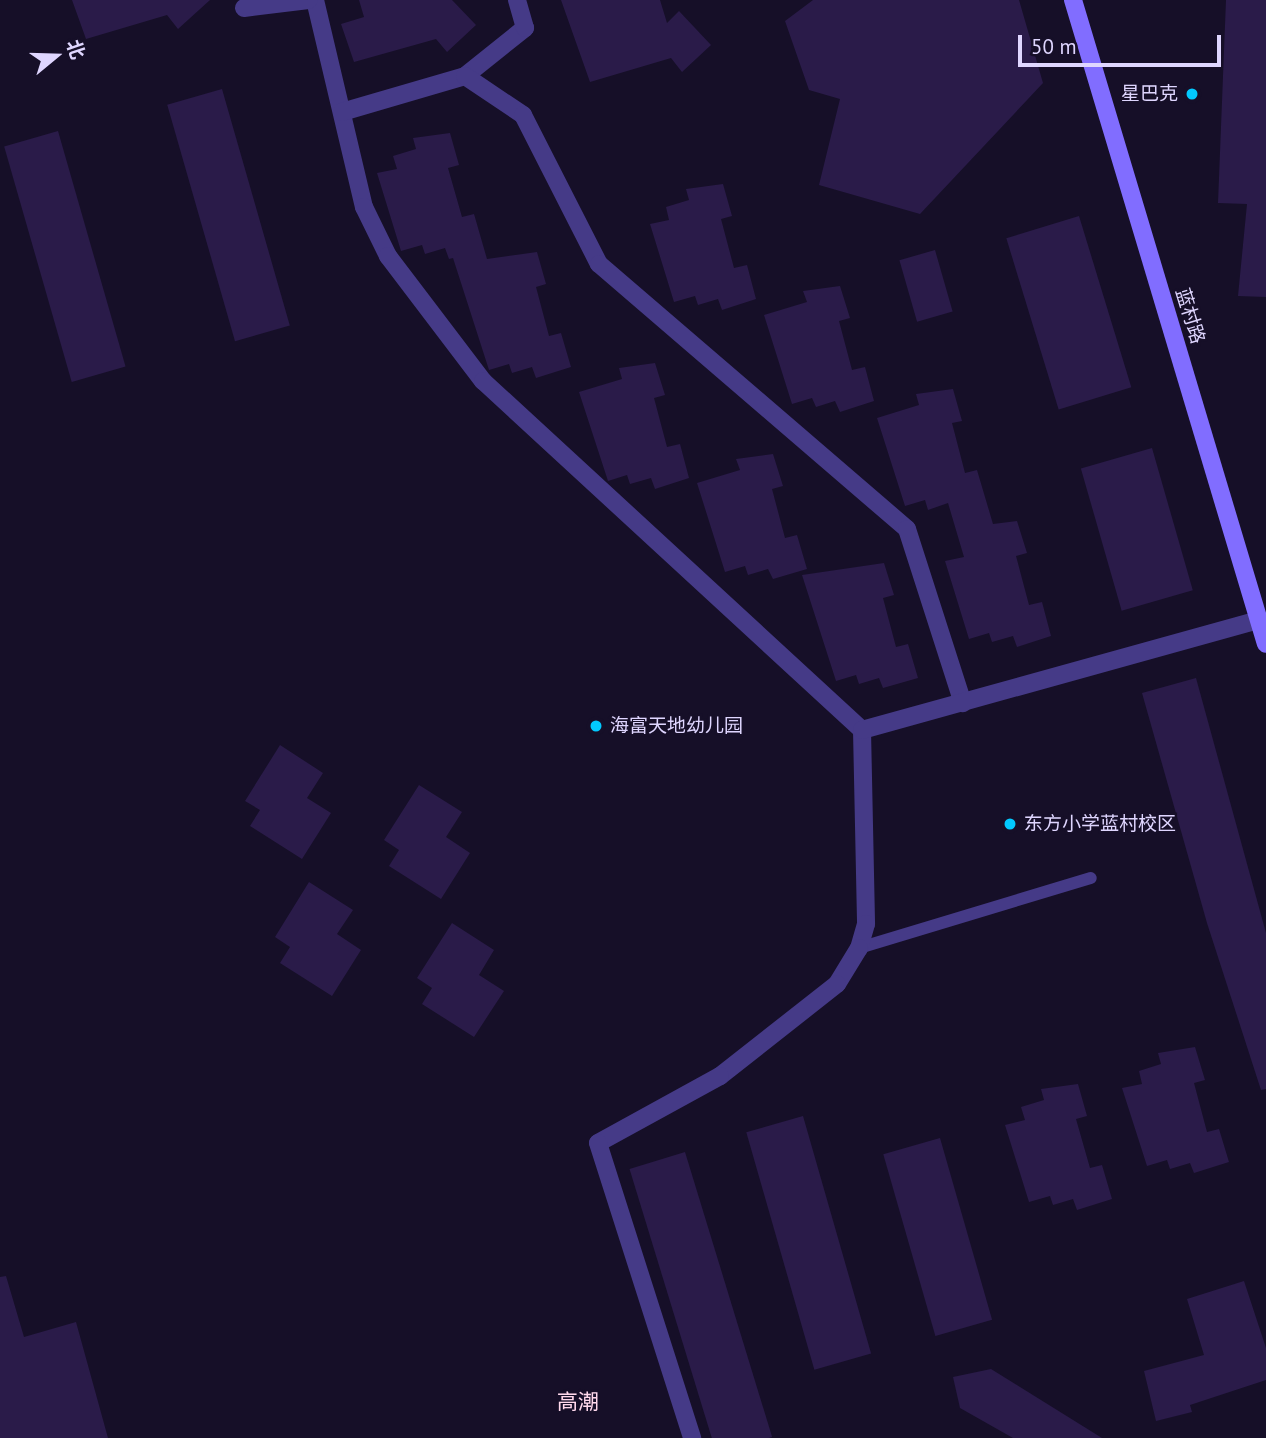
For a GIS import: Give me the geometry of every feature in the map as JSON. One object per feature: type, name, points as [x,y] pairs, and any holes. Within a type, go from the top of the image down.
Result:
[{"type":"street","points":[[244,8],[309,0]]},
{"type":"street","points":[[316,0],[364,207],[387,256],[483,381],[862,730],[866,924],[859,948],[836,984],[720,1076],[598,1143],[692,1438]]},
{"type":"street","points":[[342,112],[465,76],[525,28],[517,0]]},
{"type":"street","name":"蓝村路","points":[[1073,0],[1266,644]]},
{"type":"street","points":[[465,76],[523,115],[598,264],[907,529],[962,703]]},
{"type":"street","points":[[862,730],[1259,620]]},
{"type":"lane","points":[[859,948],[1091,878]]},
{"type":"building","points":[[72,0],[210,0],[178,29],[167,15],[86,39]]},
{"type":"building","points":[[359,0],[452,0],[476,25],[447,52],[436,39],[354,62],[341,24],[364,17]]},
{"type":"building","points":[[561,0],[660,0],[667,23],[679,11],[711,45],[682,72],[671,58],[590,82]]},
{"type":"building","points":[[813,0],[1019,0],[1043,83],[920,214],[819,185],[840,99],[809,90],[785,21]]},
{"type":"building","points":[[1226,0],[1266,0],[1266,297],[1238,296],[1247,204],[1218,203]]},
{"type":"building","points":[[222,89],[290,325],[235,341],[167,105]]},
{"type":"building","points":[[58,131],[126,367],[72,382],[4,146]]},
{"type":"building","points":[[450,133],[459,165],[448,168],[462,217],[474,214],[487,259],[537,252],[546,284],[536,287],[549,336],[561,333],[571,367],[536,378],[532,367],[512,373],[509,364],[489,370],[453,258],[449,259],[445,248],[425,254],[422,245],[401,251],[377,173],[397,169],[393,156],[416,149],[413,138]]},
{"type":"building","points":[[723,184],[732,216],[721,219],[734,268],[747,265],[756,299],[722,310],[718,299],[698,305],[695,296],[674,302],[650,224],[669,220],[666,207],[689,200],[686,189]]},
{"type":"building","points":[[1079,216],[1131,387],[1059,409],[1006,238]]},
{"type":"building","points":[[935,250],[953,312],[917,322],[899,260]]},
{"type":"building","points":[[840,286],[850,318],[839,321],[852,370],[865,367],[874,401],[840,412],[835,401],[816,407],[812,398],[792,404],[764,315],[807,302],[803,291]]},
{"type":"building","points":[[655,363],[665,395],[654,398],[667,447],[680,444],[689,478],[655,489],[651,478],[630,484],[627,475],[608,481],[579,392],[622,379],[619,368]]},
{"type":"building","points":[[953,389],[962,421],[952,423],[965,473],[977,470],[993,524],[1017,521],[1027,553],[1016,556],[1029,605],[1042,602],[1051,636],[1017,647],[1013,636],[992,642],[989,633],[969,639],[945,561],[964,557],[948,503],[928,510],[925,500],[905,506],[877,418],[919,405],[916,394]]},
{"type":"building","points":[[1152,448],[1193,590],[1122,611],[1081,468]]},
{"type":"building","points":[[773,454],[783,486],[772,489],[785,538],[797,535],[807,569],[773,579],[768,569],[748,575],[745,566],[725,572],[697,483],[740,470],[736,459]]},
{"type":"building","points":[[884,563],[894,595],[883,598],[896,647],[908,644],[918,678],[883,688],[879,678],[859,684],[856,675],[836,681],[802,575]]},
{"type":"building","points":[[1196,678],[1266,933],[1266,1089],[1261,1090],[1207,923],[1142,693]]},
{"type":"building","points":[[280,745],[323,773],[307,798],[331,813],[302,859],[250,826],[260,810],[245,801]]},
{"type":"building","points":[[419,785],[462,812],[446,837],[470,853],[441,899],[389,866],[399,850],[384,840]]},
{"type":"building","points":[[309,882],[353,910],[337,934],[361,950],[332,996],[280,963],[290,947],[275,937]]},
{"type":"building","points":[[452,923],[494,950],[479,975],[504,991],[474,1037],[422,1004],[432,988],[417,978]]},
{"type":"building","points":[[1195,1047],[1205,1080],[1194,1083],[1207,1132],[1219,1129],[1229,1162],[1194,1173],[1190,1163],[1170,1169],[1167,1160],[1147,1166],[1122,1088],[1142,1084],[1139,1071],[1161,1064],[1158,1053]]},
{"type":"building","points":[[1078,1084],[1087,1116],[1076,1119],[1090,1168],[1102,1165],[1112,1199],[1077,1210],[1073,1199],[1053,1205],[1050,1196],[1029,1202],[1005,1125],[1025,1120],[1021,1107],[1044,1100],[1041,1089]]},
{"type":"building","points":[[803,1116],[871,1353],[814,1370],[746,1132]]},
{"type":"building","points":[[940,1138],[992,1320],[935,1336],[883,1154]]},
{"type":"building","points":[[685,1152],[772,1437],[712,1438],[630,1169]]},
{"type":"building","points":[[6,1276],[24,1337],[76,1322],[108,1438],[0,1438],[0,1277]]},
{"type":"building","points":[[1244,1281],[1266,1348],[1266,1380],[1190,1405],[1192,1412],[1156,1421],[1144,1371],[1204,1355],[1187,1299]]},
{"type":"building","points":[[991,1369],[1102,1438],[1013,1438],[960,1408],[953,1377]]},
{"type":"place","name":"星巴克","points":[[1192,94]]},
{"type":"place","name":"海富天地幼儿园","points":[[596,726]]},
{"type":"place","name":"东方小学蓝村校区","points":[[1010,824]]},
{"type":"district","name":"高潮","points":[[578,1402]]}]
